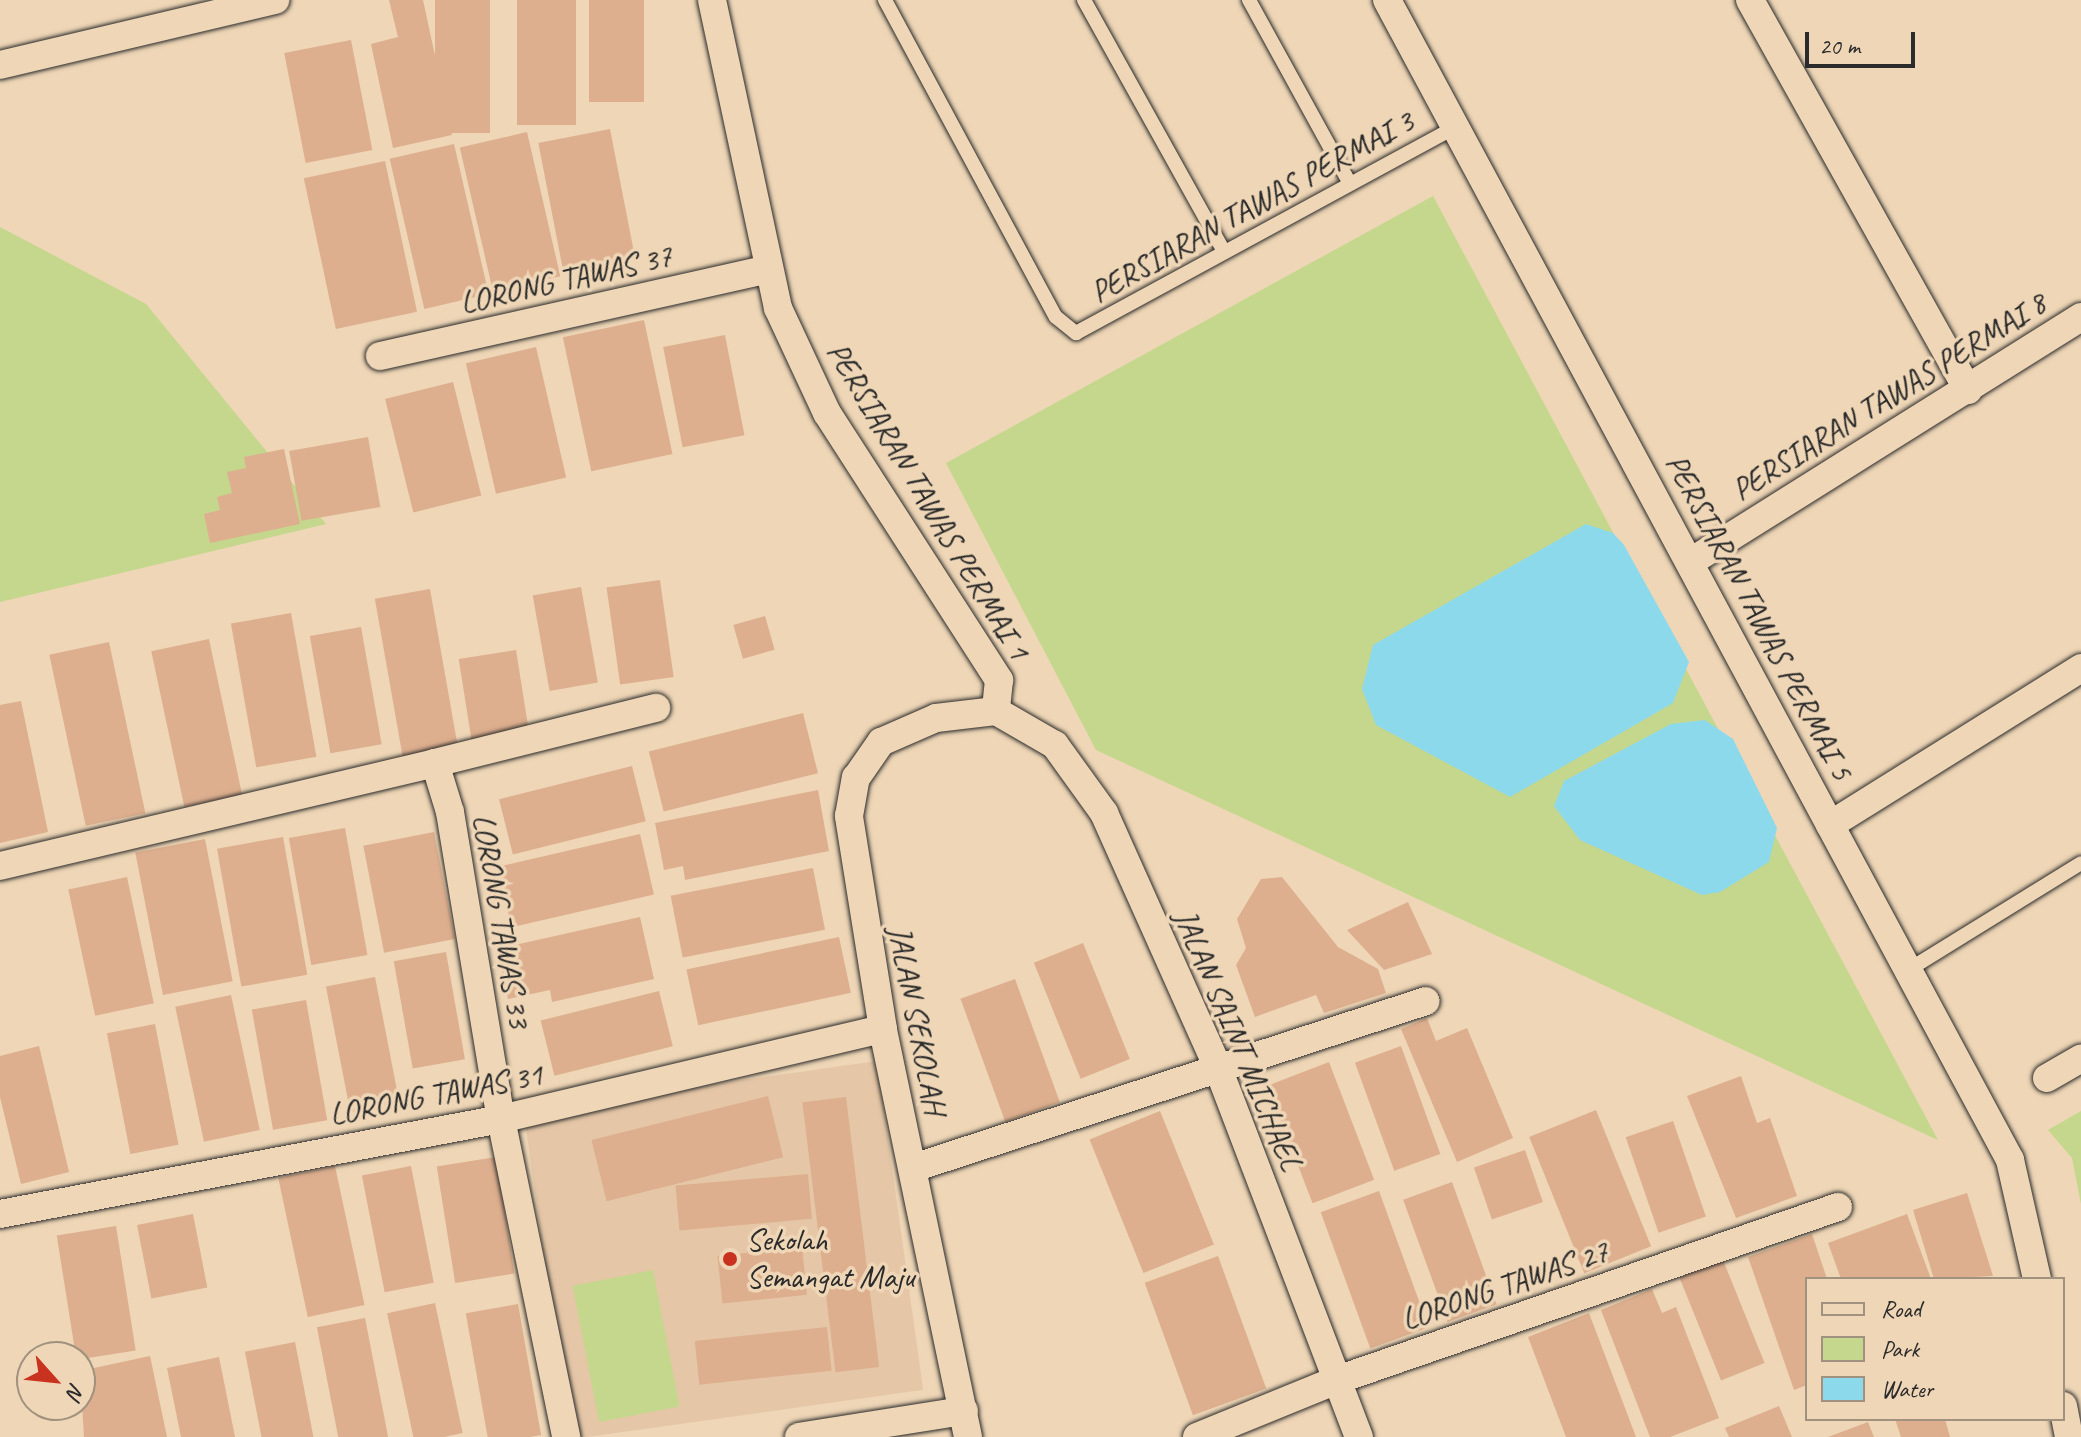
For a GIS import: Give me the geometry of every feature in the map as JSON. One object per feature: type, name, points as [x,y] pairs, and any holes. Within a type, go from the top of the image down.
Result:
[{"type":"street","points":[[0,65],[275,0]]},
{"type":"street","name":"PERSIARAN TAWAS PERMAI 1","points":[[712,0],[766,270],[827,413],[989,662],[999,702]]},
{"type":"street","name":"PERSIARAN TAWAS PERMAI 5","points":[[1387,0],[1692,561],[2010,1160],[2037,1277]]},
{"type":"street","points":[[1750,0],[1968,390]]},
{"type":"street","name":"LORONG TAWAS 37","points":[[380,356],[766,270]]},
{"type":"street","name":"PERSIARAN TAWAS PERMAI 8","points":[[1692,561],[2081,317]]},
{"type":"street","points":[[1830,825],[2081,668]]},
{"type":"street","name":"JALAN SEKOLAH","points":[[966,1424],[883,1029],[849,816],[856,778],[881,742],[936,718],[999,702]]},
{"type":"street","name":"JALAN SAINT MICHAEL","points":[[999,702],[1055,745],[1094,797],[1218,1068],[1359,1437]]},
{"type":"street","points":[[0,866],[656,708]]},
{"type":"street","name":"LORONG TAWAS 33","points":[[435,763],[450,812],[501,1119],[566,1437]]},
{"type":"street","points":[[913,1168],[1426,1001]]},
{"type":"street","name":"LORONG TAWAS 31","points":[[0,1214],[501,1119],[883,1029]]},
{"type":"street","points":[[2047,1078],[2081,1058]]},
{"type":"street","name":"LORONG TAWAS 27","points":[[1197,1437],[1337,1380],[1838,1207]]},
{"type":"street","points":[[2065,1416],[2069,1437]]},
{"type":"street","points":[[799,1437],[966,1424]]},
{"type":"lane","name":"PERSIARAN TAWAS PERMAI 3","points":[[885,0],[1056,317],[1076,333],[1348,180],[1455,127]]},
{"type":"lane","points":[[1084,0],[1223,250]]},
{"type":"lane","points":[[1249,0],[1348,180]]},
{"type":"lane","points":[[1908,970],[2081,863]]},
{"type":"shaded area","name":"Sekolah Semangat Maju","points":[[877,1061],[923,1390],[569,1437],[523,1111]]},
{"type":"green space","points":[[1433,196],[1938,1140],[1096,750],[946,463]]},
{"type":"green space","points":[[0,227],[146,304],[326,524],[0,602]]},
{"type":"green space","points":[[2081,1111],[2081,1204],[2072,1158],[2048,1130]]},
{"type":"green space","points":[[653,1270],[680,1406],[599,1422],[573,1286]]},
{"type":"water","points":[[1586,524],[1613,533],[1624,545],[1689,662],[1673,703],[1510,797],[1376,725],[1362,689],[1373,645]]},
{"type":"water","points":[[1705,720],[1733,739],[1777,828],[1769,862],[1720,892],[1702,895],[1580,840],[1554,806],[1564,781],[1671,724]]},
{"type":"building","points":[[389,0],[423,0],[452,135],[393,148],[371,44],[398,37]]},
{"type":"building","points":[[435,0],[490,0],[490,133],[435,133]]},
{"type":"building","points":[[517,0],[576,0],[576,125],[517,125]]},
{"type":"building","points":[[589,0],[644,0],[644,102],[589,102]]},
{"type":"building","points":[[351,40],[372,150],[306,163],[284,53]]},
{"type":"building","points":[[610,129],[635,257],[563,271],[538,143]]},
{"type":"building","points":[[527,132],[560,276],[493,292],[460,148]]},
{"type":"building","points":[[454,144],[489,294],[424,309],[390,159]]},
{"type":"building","points":[[385,161],[417,312],[336,329],[304,178]]},
{"type":"building","points":[[644,320],[672,454],[591,471],[563,337]]},
{"type":"building","points":[[725,335],[744,435],[683,447],[663,347]]},
{"type":"building","points":[[536,347],[566,478],[496,494],[466,363]]},
{"type":"building","points":[[453,382],[481,496],[413,512],[385,399]]},
{"type":"building","points":[[368,437],[380,507],[302,521],[289,451]]},
{"type":"building","points":[[284,449],[300,524],[210,543],[204,514],[220,510],[217,497],[232,493],[227,472],[246,468],[244,457]]},
{"type":"building","points":[[660,580],[674,677],[620,685],[607,588]]},
{"type":"building","points":[[581,587],[598,683],[550,691],[533,596]]},
{"type":"building","points":[[430,589],[458,748],[403,757],[375,599]]},
{"type":"building","points":[[291,613],[316,757],[256,767],[231,624]]},
{"type":"building","points":[[765,616],[775,650],[743,659],[733,625]]},
{"type":"building","points":[[361,627],[382,744],[330,753],[310,636]]},
{"type":"building","points":[[209,639],[242,795],[184,807],[151,651]]},
{"type":"building","points":[[109,642],[145,813],[86,826],[49,655]]},
{"type":"building","points":[[516,650],[529,734],[472,743],[459,659]]},
{"type":"building","points":[[21,701],[48,832],[0,843],[0,705]]},
{"type":"building","points":[[803,713],[818,773],[664,812],[649,751]]},
{"type":"building","points":[[632,766],[646,821],[513,854],[499,799]]},
{"type":"building","points":[[818,790],[829,851],[685,880],[683,866],[664,870],[655,823]]},
{"type":"building","points":[[345,828],[367,955],[311,965],[289,838]]},
{"type":"building","points":[[434,832],[455,939],[384,953],[363,846]]},
{"type":"building","points":[[640,834],[654,894],[512,927],[498,867]]},
{"type":"building","points":[[283,837],[307,975],[241,987],[217,849]]},
{"type":"building","points":[[205,839],[233,981],[163,995],[135,853]]},
{"type":"building","points":[[813,868],[825,930],[683,958],[671,896]]},
{"type":"building","points":[[127,877],[154,1003],[95,1016],[68,889]]},
{"type":"building","points":[[1282,877],[1338,947],[1378,969],[1386,993],[1324,1013],[1316,995],[1255,1017],[1236,965],[1246,948],[1237,919],[1261,879]]},
{"type":"building","points":[[1408,902],[1432,954],[1384,970],[1347,930]]},
{"type":"building","points":[[640,917],[654,979],[552,1002],[550,990],[508,999],[497,949]]},
{"type":"building","points":[[839,937],[851,993],[698,1025],[686,969]]},
{"type":"building","points":[[1083,943],[1130,1059],[1081,1079],[1034,963]]},
{"type":"building","points":[[446,952],[465,1059],[413,1069],[394,961]]},
{"type":"building","points":[[375,977],[399,1103],[350,1112],[326,987]]},
{"type":"building","points":[[1015,979],[1060,1102],[1005,1122],[960,999]]},
{"type":"building","points":[[659,991],[673,1046],[554,1076],[541,1021]]},
{"type":"building","points":[[231,995],[260,1130],[204,1142],[175,1007]]},
{"type":"building","points":[[306,1000],[327,1120],[273,1130],[252,1010]]},
{"type":"building","points":[[1427,1018],[1436,1041],[1467,1028],[1513,1138],[1457,1162],[1401,1029]]},
{"type":"building","points":[[155,1024],[178,1145],[130,1154],[107,1033]]},
{"type":"building","points":[[39,1046],[69,1172],[21,1184],[0,1097],[0,1056]]},
{"type":"building","points":[[1401,1046],[1440,1154],[1394,1171],[1355,1063]]},
{"type":"building","points":[[1329,1062],[1374,1180],[1313,1203],[1267,1086]]},
{"type":"building","points":[[1741,1076],[1757,1123],[1770,1118],[1797,1196],[1736,1218],[1687,1096]]},
{"type":"building","points":[[768,1096],[783,1157],[607,1201],[591,1140]]},
{"type":"building","points":[[846,1097],[879,1367],[835,1372],[802,1102]]},
{"type":"building","points":[[1596,1110],[1651,1246],[1584,1273],[1529,1137]]},
{"type":"building","points":[[1160,1111],[1214,1245],[1143,1273],[1090,1139]]},
{"type":"building","points":[[1673,1121],[1706,1216],[1659,1233],[1626,1137]]},
{"type":"building","points":[[1525,1150],[1543,1202],[1492,1220],[1474,1168]]},
{"type":"building","points":[[496,1157],[514,1274],[455,1283],[437,1166]]},
{"type":"building","points":[[335,1166],[365,1305],[308,1317],[278,1178]]},
{"type":"building","points":[[411,1166],[434,1283],[385,1292],[362,1176]]},
{"type":"building","points":[[808,1174],[812,1219],[679,1230],[676,1186]]},
{"type":"building","points":[[1452,1182],[1496,1304],[1448,1322],[1403,1200]]},
{"type":"building","points":[[1379,1191],[1429,1327],[1370,1348],[1321,1212]]},
{"type":"building","points":[[1967,1193],[1993,1276],[1933,1277],[1913,1210]]},
{"type":"building","points":[[193,1214],[207,1288],[151,1298],[137,1225]]},
{"type":"building","points":[[1907,1214],[1930,1277],[1840,1277],[1828,1243]]},
{"type":"building","points":[[116,1226],[136,1350],[96,1357],[96,1341],[73,1341],[57,1235]]},
{"type":"building","points":[[1812,1234],[1826,1277],[1805,1277],[1805,1386],[1794,1390],[1748,1257]]},
{"type":"building","points":[[802,1247],[807,1295],[722,1304],[717,1256]]},
{"type":"building","points":[[1218,1256],[1266,1388],[1193,1415],[1145,1283]]},
{"type":"building","points":[[1723,1260],[1765,1363],[1721,1381],[1679,1278]]},
{"type":"building","points":[[1652,1289],[1662,1313],[1676,1307],[1719,1418],[1670,1437],[1650,1437],[1601,1310]]},
{"type":"building","points":[[435,1303],[463,1433],[444,1437],[413,1437],[387,1313]]},
{"type":"building","points":[[518,1304],[541,1435],[488,1437],[466,1313]]},
{"type":"building","points":[[1589,1313],[1636,1437],[1566,1437],[1528,1337]]},
{"type":"building","points":[[365,1318],[388,1437],[338,1437],[317,1327]]},
{"type":"building","points":[[827,1327],[832,1371],[699,1385],[695,1341]]},
{"type":"building","points":[[295,1342],[313,1437],[262,1437],[245,1352]]},
{"type":"building","points":[[150,1356],[167,1437],[84,1437],[83,1421],[96,1421],[96,1368]]},
{"type":"building","points":[[219,1357],[235,1437],[181,1437],[167,1368]]},
{"type":"building","points":[[1779,1406],[1792,1437],[1729,1437],[1725,1428]]},
{"type":"building","points":[[1896,1421],[1946,1421],[1950,1437],[1901,1437]]},
{"type":"building","points":[[1868,1422],[1874,1437],[1828,1437]]},
{"type":"place","name":"Sekolah Semangat Maju","points":[[730,1259]]}]
